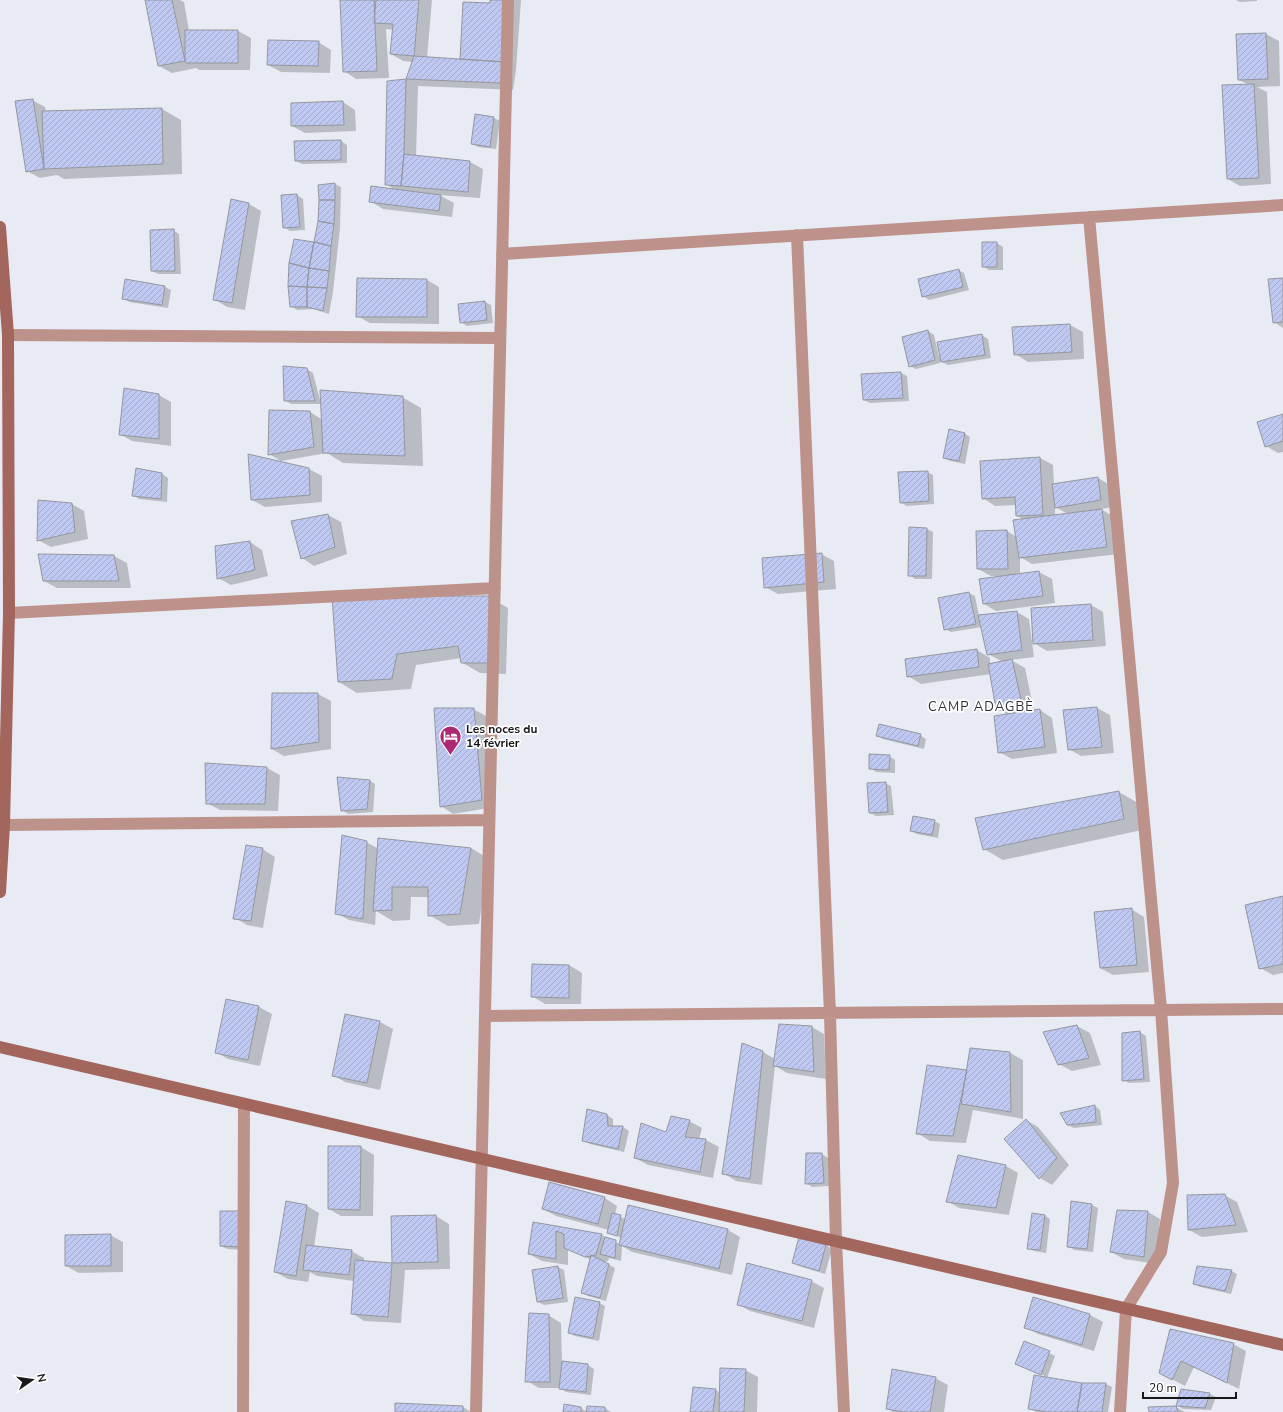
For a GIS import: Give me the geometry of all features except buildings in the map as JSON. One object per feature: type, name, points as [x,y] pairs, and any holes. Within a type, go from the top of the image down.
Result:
[{"type":"street","points":[[476,1412],[508,0]]},
{"type":"street","points":[[502,254],[1283,205]]},
{"type":"street","points":[[1089,217],[1161,1009],[1173,1183],[1161,1252],[1126,1309],[1120,1412]]},
{"type":"street","points":[[0,227],[8,335],[9,613],[4,825],[0,892]]},
{"type":"street","points":[[798,235],[830,1014],[836,1241],[844,1412]]},
{"type":"street","points":[[8,335],[500,338]]},
{"type":"street","points":[[9,613],[495,588]]},
{"type":"street","points":[[4,825],[489,820]]},
{"type":"street","points":[[485,1016],[1283,1009]]},
{"type":"street","points":[[0,1047],[1283,1345]]},
{"type":"street","points":[[243,1412],[244,1104]]},
{"type":"place","name":"Les noces du 14 février","points":[[450,756]]},
{"type":"district","name":"CAMP ADAGBÈ","points":[[981,706]]}]
